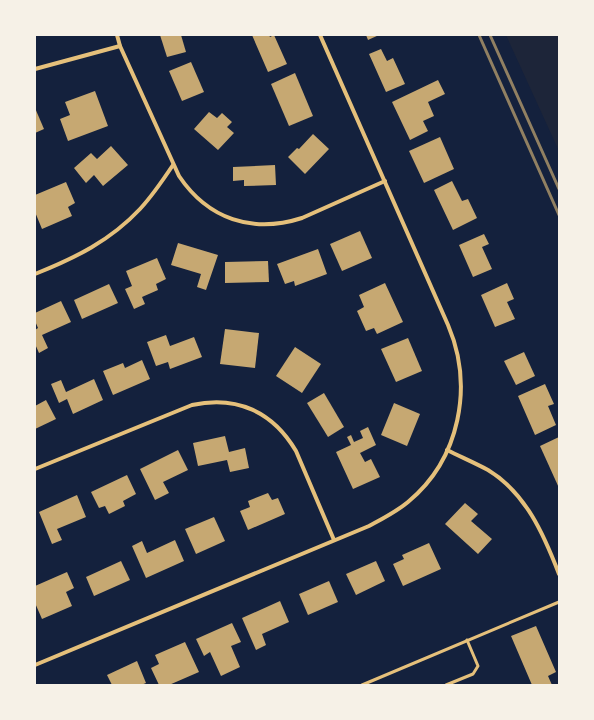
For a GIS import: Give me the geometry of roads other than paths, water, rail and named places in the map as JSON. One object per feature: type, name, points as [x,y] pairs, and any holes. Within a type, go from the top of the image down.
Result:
[{"type":"street","points":[[117,35],[120,46],[173,165],[189,190],[211,209],[232,220],[255,224],[279,224],[302,218],[385,181]]},
{"type":"street","points":[[35,665],[369,526],[389,515],[408,501],[425,485],[438,467],[447,450],[459,416],[462,393],[461,370],[456,347],[448,325],[320,35]]},
{"type":"street","points":[[35,69],[120,46]]},
{"type":"street","points":[[35,274],[73,258],[92,248],[117,230],[145,204],[173,165]]},
{"type":"street","points":[[35,469],[192,405],[214,402],[236,404],[247,407],[267,418],[280,429],[290,442],[296,451],[334,540]]},
{"type":"street","points":[[447,450],[488,470],[507,484],[525,503],[537,523],[559,574]]},
{"type":"lane","points":[[363,685],[559,602]]},
{"type":"lane","points":[[446,685],[473,674],[478,666],[467,640]]},
{"type":"railway","points":[[479,35],[559,215]]},
{"type":"railway","points":[[490,35],[559,189]]}]
